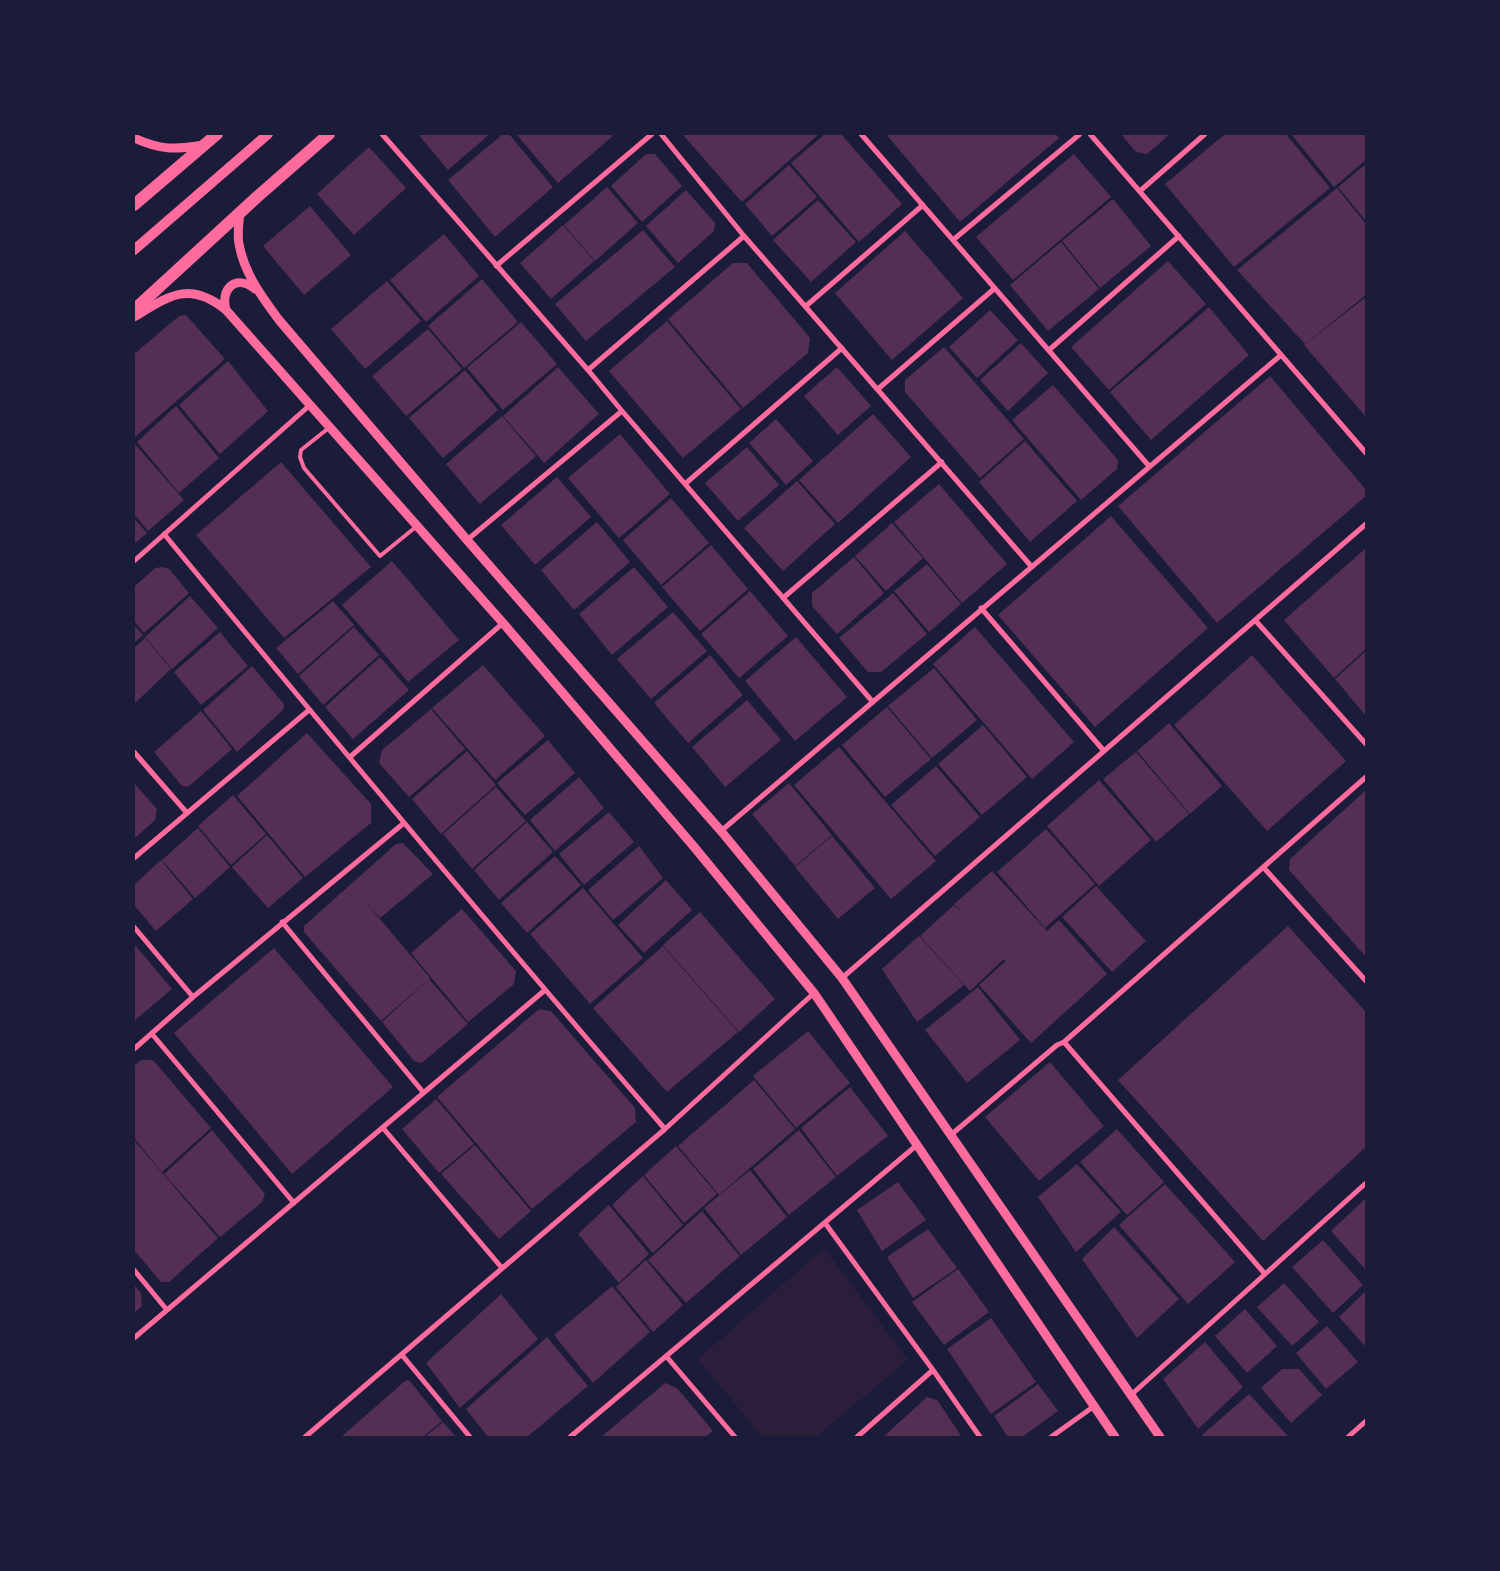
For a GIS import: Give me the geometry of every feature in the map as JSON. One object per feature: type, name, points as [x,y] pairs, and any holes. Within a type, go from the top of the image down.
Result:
[{"type":"main road","points":[[134,205],[217,134]]},
{"type":"main road","points":[[134,250],[268,134]]},
{"type":"main road","points":[[134,310],[240,212],[329,134]]},
{"type":"street","points":[[382,134],[588,370],[872,701]]},
{"type":"street","points":[[496,266],[652,134]]},
{"type":"street","points":[[661,134],[744,236],[1031,566]]},
{"type":"street","points":[[860,134],[1149,466]]},
{"type":"street","points":[[953,240],[1080,134]]},
{"type":"street","points":[[1090,134],[1366,453]]},
{"type":"street","points":[[1140,191],[1205,134]]},
{"type":"street","points":[[134,138],[158,148],[181,149],[204,145]]},
{"type":"street","points":[[806,306],[923,205]]},
{"type":"street","points":[[240,212],[238,242],[243,260],[257,290],[279,320],[467,540],[721,831],[842,978],[952,1134],[1160,1437]]},
{"type":"street","points":[[588,370],[744,236]]},
{"type":"street","points":[[1049,350],[1179,236]]},
{"type":"street","points":[[226,310],[224,294],[238,283],[248,283],[257,290]]},
{"type":"street","points":[[878,389],[995,288]]},
{"type":"street","points":[[134,317],[166,297],[189,292],[202,295],[226,310],[503,623],[695,848],[814,993],[1115,1437]]},
{"type":"street","points":[[684,484],[842,348]]},
{"type":"street","points":[[721,831],[981,608],[1281,355]]},
{"type":"street","points":[[134,561],[310,405]]},
{"type":"street","points":[[467,540],[622,411]]},
{"type":"street","points":[[783,598],[942,462]]},
{"type":"street","points":[[842,978],[1366,524]]},
{"type":"street","points":[[164,534],[308,710],[665,1129]]},
{"type":"street","points":[[981,608],[1104,751]]},
{"type":"street","points":[[1255,620],[1366,744]]},
{"type":"street","points":[[350,757],[503,623]]},
{"type":"street","points":[[134,858],[308,710]]},
{"type":"street","points":[[134,752],[187,813]]},
{"type":"street","points":[[952,1134],[1064,1042],[1366,777]]},
{"type":"street","points":[[134,1049],[192,997],[404,823]]},
{"type":"street","points":[[1264,868],[1366,981]]},
{"type":"street","points":[[282,922],[423,1092]]},
{"type":"street","points":[[134,927],[192,997]]},
{"type":"street","points":[[134,1338],[545,990]]},
{"type":"street","points":[[305,1437],[665,1129],[814,993]]},
{"type":"street","points":[[152,1034],[294,1203]]},
{"type":"street","points":[[1064,1042],[1265,1274]]},
{"type":"street","points":[[383,1128],[502,1268]]},
{"type":"street","points":[[570,1437],[917,1145]]},
{"type":"street","points":[[1131,1395],[1366,1183]]},
{"type":"street","points":[[825,1224],[980,1437]]},
{"type":"street","points":[[134,1270],[167,1310]]},
{"type":"street","points":[[402,1355],[470,1437]]},
{"type":"street","points":[[666,1356],[735,1437]]},
{"type":"street","points":[[857,1437],[933,1370]]},
{"type":"street","points":[[1051,1437],[1093,1407]]},
{"type":"street","points":[[1348,1437],[1366,1421]]},
{"type":"lane","points":[[330,427],[301,450],[301,462],[304,468],[380,556],[417,525]]},
{"type":"shaded area","points":[[824,1248],[908,1360],[816,1437],[762,1437],[698,1359]]},
{"type":"building","points":[[418,134],[490,134],[448,170]]},
{"type":"building","points":[[503,134],[509,134],[553,187],[495,237],[448,180]]},
{"type":"building","points":[[516,134],[610,134],[613,136],[558,183]]},
{"type":"building","points":[[682,134],[819,134],[742,202]]},
{"type":"building","points":[[825,134],[841,134],[902,204],[859,242],[791,163]]},
{"type":"building","points":[[886,134],[1056,134],[1059,138],[960,222]]},
{"type":"building","points":[[1121,134],[1170,134],[1147,154],[1136,152]]},
{"type":"building","points":[[1225,134],[1286,134],[1330,188],[1234,267],[1165,184]]},
{"type":"building","points":[[1291,134],[1366,134],[1366,160],[1334,187]]},
{"type":"building","points":[[369,147],[406,188],[354,235],[317,194]]},
{"type":"building","points":[[646,154],[655,154],[682,186],[642,222],[611,186]]},
{"type":"building","points":[[1074,154],[1111,197],[1013,280],[976,237]]},
{"type":"building","points":[[1366,164],[1366,221],[1338,187]]},
{"type":"building","points":[[789,165],[817,197],[772,236],[745,204]]},
{"type":"building","points":[[607,187],[638,223],[595,261],[564,225]]},
{"type":"building","points":[[1337,188],[1366,224],[1366,295],[1305,344],[1237,270]]},
{"type":"building","points":[[686,190],[715,223],[714,231],[678,263],[646,226]]},
{"type":"building","points":[[1113,199],[1151,246],[1100,288],[1062,241]]},
{"type":"building","points":[[818,200],[856,242],[811,282],[773,240]]},
{"type":"building","points":[[310,206],[351,255],[304,295],[263,246]]},
{"type":"building","points":[[563,225],[594,261],[551,299],[520,263]]},
{"type":"building","points":[[643,230],[675,267],[586,341],[555,304]]},
{"type":"building","points":[[905,231],[963,298],[892,360],[835,293]]},
{"type":"building","points":[[444,234],[479,276],[426,322],[390,280]]},
{"type":"building","points":[[1061,242],[1099,289],[1048,331],[1010,285]]},
{"type":"building","points":[[1168,261],[1206,304],[1109,390],[1071,347]]},
{"type":"building","points":[[733,263],[747,263],[810,338],[808,353],[743,408],[668,319]]},
{"type":"building","points":[[482,279],[518,322],[464,368],[428,326]]},
{"type":"building","points":[[387,281],[421,321],[365,369],[331,329]]},
{"type":"building","points":[[1366,297],[1366,417],[1304,345]]},
{"type":"building","points":[[1209,307],[1249,355],[1151,440],[1110,392]]},
{"type":"building","points":[[990,310],[1018,340],[977,378],[949,347]]},
{"type":"building","points":[[186,315],[225,359],[135,437],[134,354],[179,316]]},
{"type":"building","points":[[667,321],[741,409],[683,458],[609,371]]},
{"type":"building","points":[[521,322],[557,364],[503,410],[467,368]]},
{"type":"building","points":[[428,329],[462,369],[406,416],[372,376]]},
{"type":"building","points":[[1021,343],[1048,373],[1008,411],[980,380]]},
{"type":"building","points":[[944,347],[1024,439],[980,478],[905,392],[905,380]]},
{"type":"building","points":[[228,361],[268,411],[220,454],[179,405]]},
{"type":"building","points":[[558,367],[599,414],[544,463],[503,416]]},
{"type":"building","points":[[837,367],[871,406],[838,435],[804,396]]},
{"type":"building","points":[[465,370],[498,410],[443,458],[409,418]]},
{"type":"building","points":[[1270,376],[1366,490],[1366,496],[1217,623],[1118,506]]},
{"type":"building","points":[[1053,385],[1118,460],[1117,469],[1081,500],[1012,420]]},
{"type":"building","points":[[176,406],[219,458],[179,493],[137,442]]},
{"type":"building","points":[[873,414],[911,457],[838,523],[799,480]]},
{"type":"building","points":[[502,416],[536,456],[480,504],[446,464]]},
{"type":"building","points":[[776,419],[813,461],[786,485],[749,443]]},
{"type":"building","points":[[620,434],[670,494],[619,538],[568,478]]},
{"type":"building","points":[[1025,441],[1077,501],[1030,542],[979,482]]},
{"type":"building","points":[[134,443],[184,500],[148,531],[134,514]]},
{"type":"building","points":[[747,447],[779,485],[738,521],[705,483]]},
{"type":"building","points":[[281,462],[371,567],[284,638],[196,535]]},
{"type":"building","points":[[557,477],[591,517],[535,565],[501,525]]},
{"type":"building","points":[[797,481],[835,524],[783,571],[744,528]]},
{"type":"building","points":[[939,484],[1007,564],[962,603],[894,522]]},
{"type":"building","points":[[671,498],[709,543],[661,585],[623,540]]},
{"type":"building","points":[[1111,516],[1208,628],[1095,727],[998,615]]},
{"type":"building","points":[[134,518],[147,533],[134,544]]},
{"type":"building","points":[[597,522],[630,562],[574,610],[541,570]]},
{"type":"building","points":[[892,523],[923,558],[886,591],[855,556]]},
{"type":"building","points":[[711,545],[748,589],[700,631],[662,587]]},
{"type":"building","points":[[1366,548],[1366,649],[1334,678],[1284,620]]},
{"type":"building","points":[[854,557],[884,593],[837,634],[812,606],[812,593]]},
{"type":"building","points":[[392,561],[459,640],[408,682],[342,605]]},
{"type":"building","points":[[927,564],[961,604],[929,632],[894,591]]},
{"type":"building","points":[[163,567],[169,569],[189,593],[144,633],[134,621],[134,587],[155,568]]},
{"type":"building","points":[[634,567],[668,607],[612,655],[579,614]]},
{"type":"building","points":[[750,591],[788,636],[739,678],[701,634]]},
{"type":"building","points":[[893,593],[927,634],[881,672],[868,672],[839,638]]},
{"type":"building","points":[[190,596],[218,628],[172,669],[145,637]]},
{"type":"building","points":[[333,601],[354,625],[298,674],[276,648]]},
{"type":"building","points":[[673,612],[707,651],[651,699],[617,659]]},
{"type":"building","points":[[134,625],[143,635],[134,643]]},
{"type":"building","points":[[354,627],[379,655],[323,705],[299,676]]},
{"type":"building","points":[[975,627],[1074,742],[1032,779],[933,664]]},
{"type":"building","points":[[220,632],[248,666],[201,705],[174,672]]},
{"type":"building","points":[[796,637],[847,697],[795,741],[745,681]]},
{"type":"building","points":[[145,638],[171,669],[134,704],[134,648]]},
{"type":"building","points":[[1366,651],[1366,716],[1335,679]]},
{"type":"building","points":[[710,655],[743,695],[688,743],[654,703]]},
{"type":"building","points":[[1252,655],[1346,761],[1267,831],[1174,725]]},
{"type":"building","points":[[380,657],[409,690],[353,739],[325,707]]},
{"type":"building","points":[[483,665],[545,736],[495,780],[432,708]]},
{"type":"building","points":[[252,666],[284,704],[283,710],[237,752],[203,710]]},
{"type":"building","points":[[934,668],[977,720],[932,758],[888,706]]},
{"type":"building","points":[[747,700],[781,740],[725,787],[692,747]]},
{"type":"building","points":[[887,707],[931,759],[885,797],[842,745]]},
{"type":"building","points":[[431,709],[465,749],[409,797],[379,763],[382,750]]},
{"type":"building","points":[[201,711],[232,749],[188,787],[182,786],[154,752]]},
{"type":"building","points":[[1169,723],[1222,786],[1190,814],[1137,751]]},
{"type":"building","points":[[983,725],[1027,777],[982,815],[938,764]]},
{"type":"building","points":[[307,733],[371,804],[371,823],[305,877],[237,796]]},
{"type":"building","points":[[548,740],[575,773],[525,815],[497,783]]},
{"type":"building","points":[[839,747],[936,861],[891,899],[794,785]]},
{"type":"building","points":[[467,751],[496,785],[441,834],[412,799]]},
{"type":"building","points":[[1136,752],[1189,814],[1156,842],[1103,779]]},
{"type":"building","points":[[936,766],[980,817],[935,856],[891,805]]},
{"type":"building","points":[[579,777],[604,808],[555,851],[530,820]]},
{"type":"building","points":[[1099,780],[1151,840],[1099,886],[1047,826]]},
{"type":"building","points":[[134,783],[157,809],[155,820],[134,839]]},
{"type":"building","points":[[789,783],[832,835],[795,866],[752,814]]},
{"type":"building","points":[[496,787],[526,821],[472,869],[443,834]]},
{"type":"building","points":[[1366,790],[1366,957],[1289,870],[1290,859]]},
{"type":"building","points":[[233,795],[266,834],[231,865],[198,826]]},
{"type":"building","points":[[609,812],[634,842],[584,885],[559,854]]},
{"type":"building","points":[[527,822],[553,852],[499,900],[474,870]]},
{"type":"building","points":[[198,828],[230,867],[195,898],[162,860]]},
{"type":"building","points":[[1046,829],[1095,884],[1045,928],[997,872]]},
{"type":"building","points":[[267,835],[303,878],[268,908],[232,867]]},
{"type":"building","points":[[832,836],[875,888],[838,919],[795,867]]},
{"type":"building","points":[[403,843],[433,874],[380,918],[362,898],[430,978],[381,1021],[304,932],[304,926],[396,844]]},
{"type":"building","points":[[639,846],[663,878],[613,920],[588,890]]},
{"type":"building","points":[[555,856],[581,885],[527,933],[501,903]]},
{"type":"building","points":[[161,860],[193,899],[156,931],[134,905],[134,885]]},
{"type":"building","points":[[992,871],[1047,931],[1059,920],[1107,974],[1031,1043],[979,985],[1006,961],[1004,959],[970,991],[920,936],[954,905],[965,916],[954,904]]},
{"type":"building","points":[[666,880],[692,910],[644,953],[618,925]]},
{"type":"building","points":[[1096,886],[1146,941],[1112,972],[1062,917]]},
{"type":"building","points":[[583,888],[643,958],[590,1004],[530,934]]},
{"type":"building","points":[[462,909],[516,971],[514,984],[468,1022],[411,953]]},
{"type":"building","points":[[700,912],[775,999],[739,1032],[663,945]]},
{"type":"building","points":[[1288,926],[1366,1012],[1366,1147],[1263,1241],[1118,1080]]},
{"type":"building","points":[[919,936],[964,985],[917,1022],[882,969]]},
{"type":"building","points":[[134,944],[172,989],[134,1021]]},
{"type":"building","points":[[663,946],[738,1032],[667,1092],[593,1008]]},
{"type":"building","points":[[274,948],[393,1087],[292,1174],[174,1033]]},
{"type":"building","points":[[429,979],[468,1024],[422,1063],[414,1061],[382,1022]]},
{"type":"building","points":[[978,987],[1020,1040],[967,1083],[925,1030]]},
{"type":"building","points":[[539,1009],[551,1011],[635,1108],[636,1122],[532,1209],[437,1097]]},
{"type":"building","points":[[808,1031],[850,1083],[796,1128],[753,1076]]},
{"type":"building","points":[[141,1060],[153,1060],[211,1128],[162,1172],[134,1138],[134,1066]]},
{"type":"building","points":[[1050,1062],[1104,1126],[1039,1181],[985,1117]]},
{"type":"building","points":[[754,1080],[795,1129],[719,1195],[678,1146]]},
{"type":"building","points":[[850,1087],[888,1136],[837,1176],[801,1128]]},
{"type":"building","points":[[436,1099],[474,1144],[439,1173],[402,1129]]},
{"type":"building","points":[[1117,1129],[1164,1182],[1127,1215],[1080,1162]]},
{"type":"building","points":[[212,1130],[265,1194],[262,1202],[220,1237],[164,1174]]},
{"type":"building","points":[[799,1130],[836,1177],[789,1215],[753,1169]]},
{"type":"building","points":[[134,1140],[218,1238],[169,1282],[161,1282],[134,1250]]},
{"type":"building","points":[[475,1145],[531,1211],[499,1239],[441,1174]]},
{"type":"building","points":[[676,1146],[717,1194],[684,1223],[644,1175]]},
{"type":"building","points":[[1077,1164],[1121,1212],[1076,1252],[1038,1197]]},
{"type":"building","points":[[750,1170],[787,1217],[741,1255],[704,1208]]},
{"type":"building","points":[[643,1176],[683,1225],[653,1253],[612,1205]]},
{"type":"building","points":[[898,1182],[926,1220],[882,1251],[857,1210]]},
{"type":"building","points":[[1165,1184],[1235,1262],[1188,1304],[1119,1225]]},
{"type":"building","points":[[1365,1199],[1366,1201],[1366,1270],[1331,1231]]},
{"type":"building","points":[[609,1205],[649,1254],[619,1283],[578,1234]]},
{"type":"building","points":[[702,1211],[740,1256],[686,1303],[648,1260]]},
{"type":"building","points":[[1114,1227],[1179,1299],[1137,1338],[1082,1259]]},
{"type":"building","points":[[928,1229],[957,1268],[913,1298],[887,1257]]},
{"type":"building","points":[[1323,1240],[1363,1285],[1333,1313],[1292,1267]]},
{"type":"building","points":[[646,1260],[683,1305],[653,1332],[616,1287]]},
{"type":"building","points":[[958,1269],[989,1312],[944,1345],[912,1302]]},
{"type":"building","points":[[1284,1283],[1319,1322],[1292,1346],[1257,1307]]},
{"type":"building","points":[[134,1285],[141,1293],[142,1306],[134,1313]]},
{"type":"building","points":[[612,1286],[650,1332],[593,1383],[554,1335]]},
{"type":"building","points":[[1366,1291],[1366,1347],[1339,1317]]},
{"type":"building","points":[[501,1294],[538,1339],[460,1408],[426,1363]]},
{"type":"building","points":[[1245,1309],[1277,1346],[1247,1373],[1215,1336]]},
{"type":"building","points":[[991,1318],[1036,1382],[991,1414],[947,1349]]},
{"type":"building","points":[[1327,1326],[1358,1362],[1326,1389],[1296,1353]]},
{"type":"building","points":[[547,1337],[588,1386],[527,1437],[488,1437],[466,1409]]},
{"type":"building","points":[[1205,1342],[1243,1387],[1198,1429],[1163,1379]]},
{"type":"building","points":[[1282,1369],[1299,1369],[1322,1395],[1291,1423],[1261,1388]]},
{"type":"building","points":[[409,1380],[442,1421],[423,1437],[341,1437],[405,1381]]},
{"type":"building","points":[[665,1383],[677,1388],[713,1431],[705,1437],[601,1437]]},
{"type":"building","points":[[1038,1384],[1058,1411],[1022,1437],[1008,1437],[994,1416]]},
{"type":"building","points":[[1249,1394],[1289,1437],[1204,1437],[1202,1435]]},
{"type":"building","points":[[927,1397],[937,1400],[962,1437],[883,1437]]},
{"type":"building","points":[[443,1422],[456,1437],[425,1437]]}]
